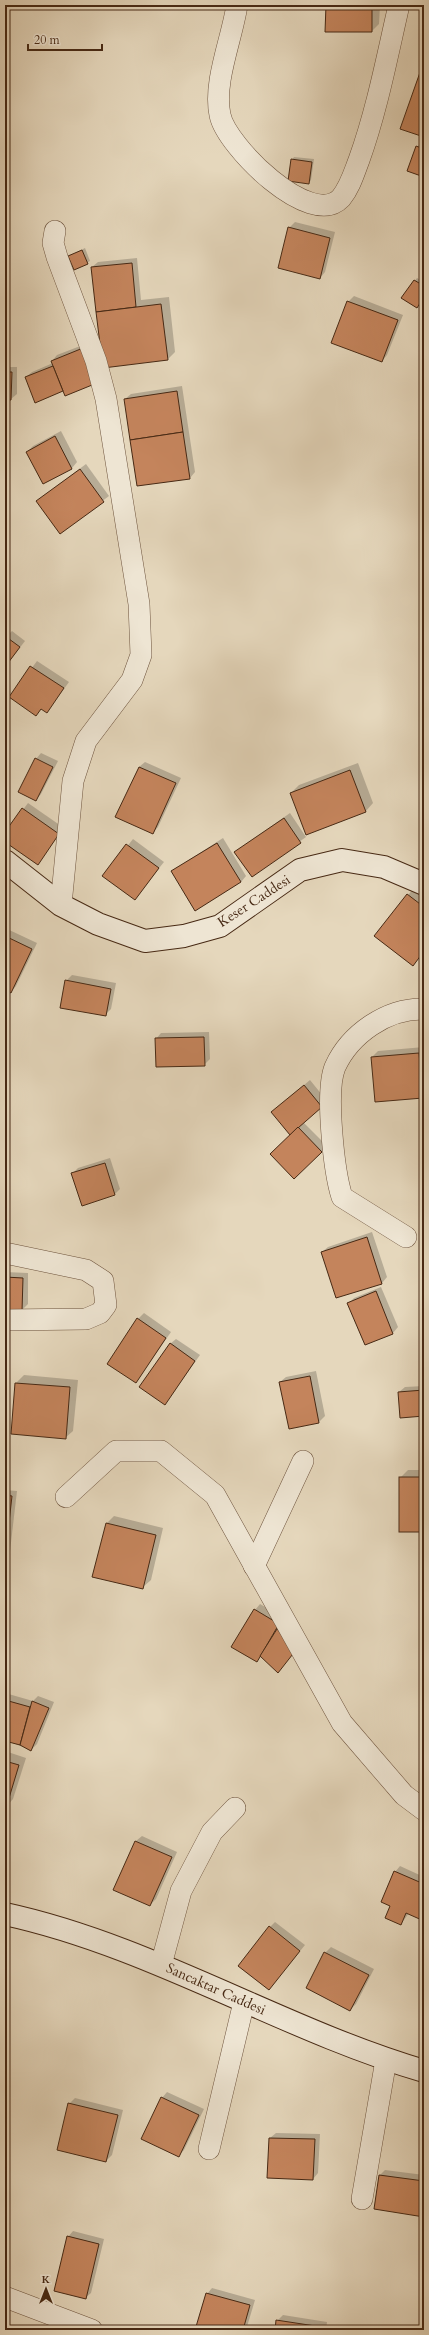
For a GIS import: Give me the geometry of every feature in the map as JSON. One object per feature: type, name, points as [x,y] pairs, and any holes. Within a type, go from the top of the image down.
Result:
[{"type":"street","points":[[237,5],[218,90],[220,115],[228,135],[250,162],[295,195],[315,205],[331,205],[340,198],[350,185],[370,129],[399,5]]},
{"type":"street","points":[[55,231],[53,243],[57,257],[96,361],[106,399],[138,604],[141,655],[132,680],[86,741],[73,781],[61,905]]},
{"type":"street","name":"Keser Caddesi","points":[[5,861],[61,905],[98,924],[145,941],[184,936],[220,926],[300,870],[342,860],[384,867],[424,884]]},
{"type":"street","points":[[406,1237],[342,1197],[338,1186],[330,1114],[334,1069],[351,1042],[371,1025],[400,1010],[424,1009]]},
{"type":"street","points":[[5,1253],[86,1270],[103,1281],[106,1305],[100,1313],[86,1320],[5,1320]]},
{"type":"street","points":[[66,1497],[116,1450],[161,1450],[215,1495],[342,1723],[404,1795],[424,1810]]},
{"type":"street","points":[[254,1566],[303,1461]]},
{"type":"street","points":[[161,1965],[181,1891],[212,1832],[235,1808]]},
{"type":"street","name":"Sancaktar Caddesi","points":[[5,1914],[45,1923],[129,1951],[244,2002],[386,2060],[424,2071]]},
{"type":"street","points":[[209,2149],[244,2002]]},
{"type":"street","points":[[362,2199],[386,2060]]},
{"type":"street","points":[[5,2297],[92,2330]]},
{"type":"building","points":[[326,5],[372,5],[372,32],[325,32]]},
{"type":"building","points":[[424,61],[424,137],[400,129]]},
{"type":"building","points":[[416,146],[424,149],[424,177],[407,171]]},
{"type":"building","points":[[291,159],[312,162],[309,184],[288,181]]},
{"type":"building","points":[[288,227],[330,238],[320,279],[278,268]]},
{"type":"building","points":[[82,250],[88,264],[74,270],[68,256]]},
{"type":"building","points":[[132,263],[136,307],[96,312],[91,267]]},
{"type":"building","points":[[414,280],[424,286],[424,297],[417,308],[401,298]]},
{"type":"building","points":[[347,301],[398,320],[382,362],[331,343]]},
{"type":"building","points":[[161,304],[168,360],[103,368],[96,312]]},
{"type":"building","points":[[83,348],[97,383],[65,396],[51,361]]},
{"type":"building","points":[[53,366],[63,391],[35,403],[25,377]]},
{"type":"building","points":[[5,372],[12,372],[11,400],[5,400]]},
{"type":"building","points":[[177,391],[183,432],[130,440],[124,399]]},
{"type":"building","points":[[183,432],[190,479],[137,486],[130,440]]},
{"type":"building","points":[[55,436],[72,469],[43,484],[26,452]]},
{"type":"building","points":[[80,469],[104,502],[60,534],[36,501]]},
{"type":"building","points":[[5,636],[20,647],[5,667]]},
{"type":"building","points":[[30,666],[64,688],[47,713],[41,709],[36,716],[9,697]]},
{"type":"building","points":[[35,758],[53,767],[36,801],[18,792]]},
{"type":"building","points":[[139,767],[176,783],[153,834],[115,817]]},
{"type":"building","points":[[350,770],[366,812],[306,835],[290,793]]},
{"type":"building","points":[[22,808],[59,834],[38,865],[5,842],[5,832]]},
{"type":"building","points":[[284,818],[301,843],[252,877],[234,852]]},
{"type":"building","points":[[217,843],[241,882],[195,911],[171,871]]},
{"type":"building","points":[[126,844],[159,868],[135,900],[102,876]]},
{"type":"building","points":[[407,894],[424,907],[424,951],[413,966],[374,936]]},
{"type":"building","points":[[5,936],[32,949],[11,993],[5,990]]},
{"type":"building","points":[[65,980],[111,989],[106,1016],[60,1008]]},
{"type":"building","points":[[204,1037],[205,1066],[156,1067],[155,1038]]},
{"type":"building","points":[[419,1053],[423,1098],[375,1102],[371,1057]]},
{"type":"building","points":[[304,1085],[322,1107],[290,1135],[271,1112]]},
{"type":"building","points":[[298,1127],[322,1152],[294,1179],[270,1154]]},
{"type":"building","points":[[105,1163],[115,1195],[82,1206],[71,1173]]},
{"type":"building","points":[[367,1237],[382,1284],[336,1298],[321,1252]]},
{"type":"building","points":[[5,1277],[23,1278],[22,1311],[5,1310]]},
{"type":"building","points":[[376,1291],[393,1334],[365,1345],[347,1303]]},
{"type":"building","points":[[137,1318],[166,1338],[136,1383],[107,1364]]},
{"type":"building","points":[[170,1343],[195,1361],[165,1405],[139,1387]]},
{"type":"building","points":[[310,1376],[319,1423],[289,1429],[279,1382]]},
{"type":"building","points":[[15,1383],[70,1387],[66,1439],[11,1434]]},
{"type":"building","points":[[424,1390],[424,1416],[400,1418],[398,1392]]},
{"type":"building","points":[[399,1477],[424,1477],[424,1532],[399,1532]]},
{"type":"building","points":[[5,1495],[12,1496],[5,1558]]},
{"type":"building","points":[[106,1523],[156,1535],[143,1589],[92,1577]]},
{"type":"building","points":[[254,1609],[279,1624],[257,1662],[231,1647]]},
{"type":"building","points":[[277,1629],[296,1650],[278,1673],[260,1656]]},
{"type":"building","points":[[5,1700],[30,1707],[20,1745],[5,1741]]},
{"type":"building","points":[[32,1701],[49,1708],[31,1751],[20,1745]]},
{"type":"building","points":[[5,1761],[19,1765],[6,1808],[5,1808]]},
{"type":"building","points":[[135,1841],[172,1857],[150,1906],[113,1890]]},
{"type":"building","points":[[394,1871],[424,1884],[424,1921],[406,1913],[401,1925],[385,1918],[390,1906],[381,1902]]},
{"type":"building","points":[[269,1926],[300,1951],[269,1990],[238,1966]]},
{"type":"building","points":[[324,1952],[369,1975],[350,2011],[306,1988]]},
{"type":"building","points":[[161,2097],[199,2115],[179,2157],[141,2139]]},
{"type":"building","points":[[68,2103],[118,2115],[106,2162],[57,2150]]},
{"type":"building","points":[[269,2138],[315,2139],[313,2180],[267,2178]]},
{"type":"building","points":[[379,2175],[424,2181],[424,2217],[374,2209]]},
{"type":"building","points":[[67,2236],[99,2244],[86,2299],[54,2291]]},
{"type":"building","points":[[206,2293],[250,2305],[243,2330],[195,2330]]},
{"type":"building","points":[[276,2320],[322,2327],[322,2330],[275,2330]]}]
